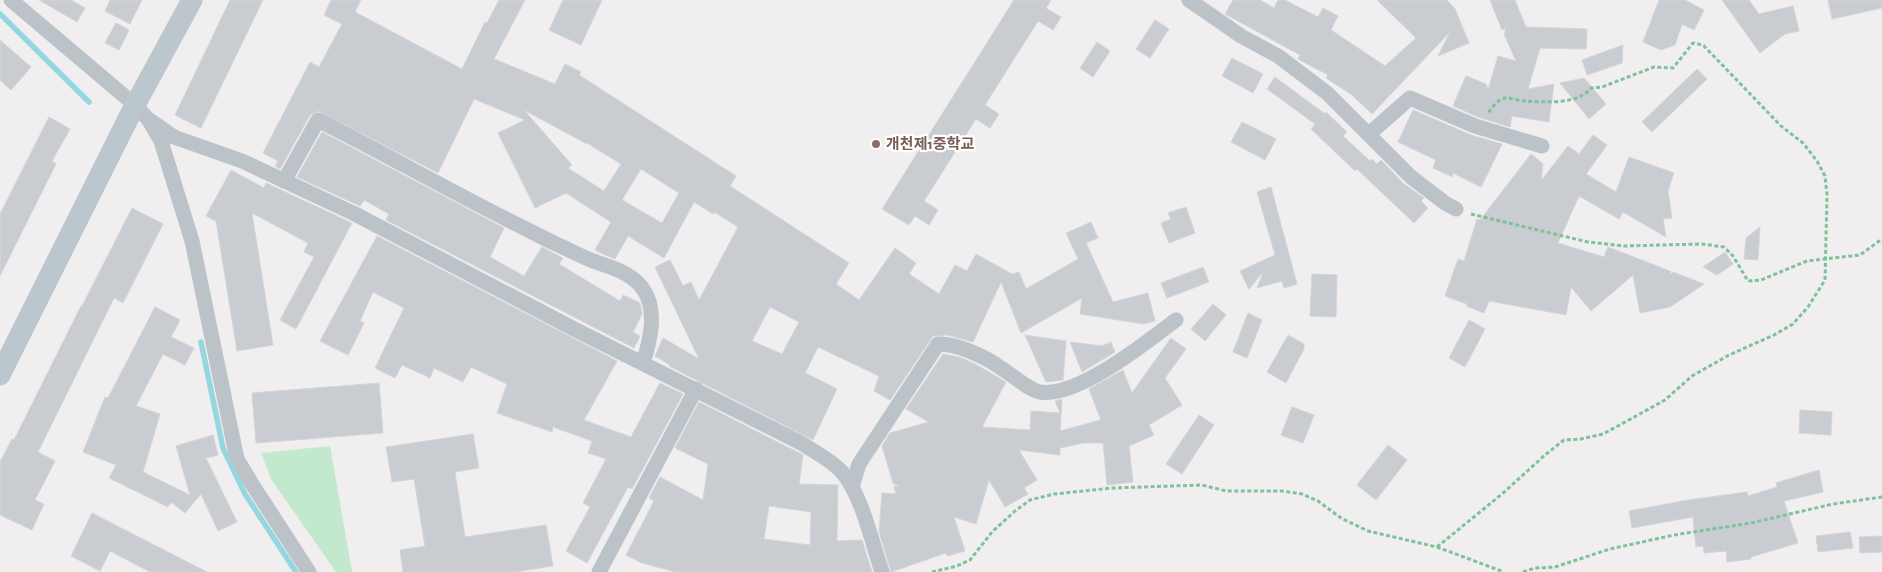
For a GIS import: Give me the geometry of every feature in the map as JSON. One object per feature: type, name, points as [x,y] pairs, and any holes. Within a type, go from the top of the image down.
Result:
[{"type":"main road","points":[[0,375],[142,112],[192,0]]},
{"type":"street","points":[[11,0],[174,137],[242,161],[355,214],[574,329],[801,443],[821,456],[841,471],[852,487],[882,572]]},
{"type":"street","points":[[1189,0],[1241,36],[1278,56],[1303,74],[1327,93],[1412,177],[1456,210]]},
{"type":"street","points":[[1369,134],[1410,98],[1475,126],[1542,146]]},
{"type":"street","points":[[142,112],[161,141],[192,241],[237,459],[308,572]]},
{"type":"street","points":[[284,181],[318,120],[529,231],[588,259],[635,278],[645,291],[650,303],[649,342],[643,363]]},
{"type":"street","points":[[852,487],[859,464],[938,344],[948,344],[987,358],[1039,392],[1058,391],[1088,380],[1129,354],[1176,320]]},
{"type":"street","points":[[599,572],[696,389]]},
{"type":"path","points":[[1437,547],[1564,440],[1581,439],[1603,434],[1665,400],[1692,376],[1729,355],[1774,335],[1793,324],[1808,307],[1825,280],[1827,195],[1825,176],[1817,161],[1803,143],[1776,121],[1703,45],[1693,43],[1673,68],[1654,67],[1602,87],[1591,88],[1586,95],[1572,99],[1550,102],[1504,98],[1496,103],[1475,126]]},
{"type":"path","points":[[1456,210],[1588,242],[1624,246],[1702,244],[1724,247],[1733,256],[1748,281],[1761,280],[1807,261],[1860,254],[1882,239]]},
{"type":"path","points":[[932,572],[957,566],[970,560],[992,532],[1014,511],[1030,500],[1054,494],[1112,488],[1202,485],[1226,491],[1282,491],[1302,494],[1318,501],[1341,518],[1368,531],[1437,547],[1504,572]]},
{"type":"path","points":[[1523,572],[1535,568],[1555,567],[1610,549],[1674,535],[1752,523],[1832,504],[1882,497]]},
{"type":"green space","points":[[330,446],[352,572],[336,572],[271,479],[261,453]]},
{"type":"building","points":[[39,0],[71,0],[85,8],[77,22]]},
{"type":"building","points":[[110,0],[142,0],[130,24],[105,11]]},
{"type":"building","points":[[230,0],[263,0],[201,128],[175,115]]},
{"type":"building","points":[[331,0],[361,0],[355,12],[462,69],[485,22],[487,23],[499,0],[525,0],[494,59],[555,84],[565,64],[581,72],[579,75],[736,176],[730,186],[849,263],[836,284],[859,300],[895,248],[916,263],[909,274],[939,294],[955,265],[967,271],[976,254],[1012,274],[1019,272],[1026,289],[1078,259],[1066,233],[1091,222],[1098,238],[1086,243],[1113,302],[1148,293],[1155,321],[1144,324],[1080,314],[1082,298],[1021,333],[1001,282],[973,342],[947,335],[933,336],[890,400],[874,391],[879,376],[818,347],[805,373],[837,389],[813,440],[669,366],[655,356],[663,338],[699,359],[655,267],[670,260],[683,286],[691,282],[699,300],[738,227],[714,212],[713,214],[694,202],[664,258],[628,236],[615,259],[603,254],[595,250],[611,222],[566,193],[535,208],[498,133],[525,120],[474,99],[438,173],[318,111],[310,115],[280,169],[275,166],[278,161],[263,153],[310,62],[319,67],[342,24],[324,15]],"holes":[[[524,110],[587,143],[621,164],[604,191],[568,168],[572,165]],[[641,169],[679,193],[662,223],[622,200]],[[770,307],[799,322],[782,354],[752,341]]]},
{"type":"building","points":[[563,0],[602,0],[581,45],[549,30]]},
{"type":"building","points":[[1014,0],[1051,0],[1046,8],[1061,17],[1053,30],[1038,21],[985,105],[999,114],[990,128],[976,119],[924,201],[938,210],[929,225],[915,216],[909,225],[882,209]]},
{"type":"building","points":[[1233,0],[1260,0],[1274,8],[1278,0],[1285,0],[1318,17],[1323,8],[1338,16],[1331,30],[1385,66],[1416,38],[1377,0],[1447,0],[1455,9],[1469,43],[1438,56],[1450,32],[1372,114],[1352,95],[1326,78],[1328,75],[1298,59],[1300,55],[1225,14]]},
{"type":"building","points":[[1490,0],[1515,0],[1526,27],[1587,29],[1586,49],[1540,48],[1528,89],[1554,84],[1549,122],[1512,116],[1510,127],[1478,117],[1453,106],[1466,76],[1486,84],[1488,90],[1498,56],[1516,61],[1504,34],[1506,28],[1502,30]]},
{"type":"building","points":[[1659,0],[1685,0],[1704,10],[1694,30],[1682,24],[1675,45],[1661,50],[1643,42]]},
{"type":"building","points":[[1722,0],[1749,0],[1759,14],[1793,6],[1799,31],[1785,34],[1760,53]]},
{"type":"building","points":[[1828,0],[1882,0],[1882,8],[1832,19]]},
{"type":"building","points":[[1155,20],[1169,29],[1150,58],[1136,49]]},
{"type":"building","points":[[116,23],[129,30],[119,50],[105,43]]},
{"type":"building","points":[[0,40],[31,67],[11,90],[0,80]]},
{"type":"building","points":[[1097,42],[1110,51],[1093,77],[1080,68]]},
{"type":"building","points":[[1623,45],[1622,63],[1587,75],[1582,60]]},
{"type":"building","points":[[1232,58],[1263,74],[1253,93],[1222,76]]},
{"type":"building","points":[[1697,69],[1707,79],[1652,132],[1642,122]]},
{"type":"building","points":[[1275,77],[1325,114],[1326,112],[1347,132],[1343,136],[1370,161],[1372,159],[1377,164],[1381,160],[1404,184],[1424,198],[1421,201],[1428,208],[1414,223],[1311,129],[1315,124],[1267,89]]},
{"type":"building","points":[[1584,78],[1606,104],[1589,119],[1560,83]]},
{"type":"building","points":[[1413,110],[1471,135],[1502,144],[1481,187],[1453,173],[1452,177],[1433,168],[1436,160],[1398,142]]},
{"type":"building","points":[[49,117],[70,129],[52,161],[56,164],[0,276],[0,214]]},
{"type":"building","points":[[1242,122],[1276,139],[1265,160],[1231,142]]},
{"type":"building","points":[[322,132],[504,228],[490,257],[524,276],[542,247],[563,258],[559,264],[620,301],[623,295],[640,303],[642,314],[633,332],[640,336],[634,348],[386,220],[389,214],[364,200],[360,206],[297,177]]},
{"type":"building","points":[[1593,135],[1607,145],[1586,174],[1616,192],[1629,157],[1674,173],[1668,191],[1672,218],[1663,219],[1666,237],[1623,212],[1619,219],[1579,196],[1558,243],[1604,257],[1608,247],[1670,271],[1671,274],[1673,272],[1704,284],[1670,307],[1640,313],[1633,275],[1591,311],[1571,287],[1566,315],[1489,301],[1484,313],[1445,296],[1458,259],[1464,261],[1477,219],[1480,220],[1531,154],[1543,164],[1541,181],[1568,146],[1579,154]]},
{"type":"building","points":[[231,170],[264,188],[266,183],[352,223],[296,329],[280,320],[314,257],[304,252],[308,243],[252,213],[273,345],[237,351],[216,221],[206,216]]},
{"type":"building","points":[[1271,187],[1297,284],[1284,288],[1282,281],[1257,288],[1263,272],[1249,289],[1240,271],[1275,255],[1257,192]]},
{"type":"building","points":[[1186,207],[1195,233],[1169,243],[1161,223],[1171,219],[1168,213]]},
{"type":"building","points":[[132,208],[163,224],[123,303],[114,298],[38,452],[55,461],[35,500],[44,504],[32,530],[0,515],[0,462],[12,439],[14,440]]},
{"type":"building","points":[[1760,227],[1758,260],[1744,259],[1746,238]]},
{"type":"building","points":[[377,236],[617,361],[584,420],[631,437],[660,383],[683,394],[632,489],[628,487],[587,563],[566,551],[590,507],[583,503],[606,459],[588,453],[592,441],[553,427],[552,432],[497,413],[507,384],[471,367],[463,382],[434,368],[430,378],[402,365],[395,378],[375,368],[404,308],[373,292],[360,321],[364,323],[348,355],[320,341]]},
{"type":"building","points":[[1725,252],[1733,264],[1717,275],[1703,267]]},
{"type":"building","points":[[1203,267],[1209,282],[1167,298],[1161,283]]},
{"type":"building","points":[[1312,274],[1337,275],[1336,317],[1310,316]]},
{"type":"building","points":[[1213,304],[1226,315],[1205,341],[1191,329]]},
{"type":"building","points":[[155,307],[180,320],[171,337],[194,348],[185,365],[163,354],[136,406],[160,414],[143,472],[190,495],[176,446],[213,435],[218,455],[206,458],[237,522],[218,531],[201,494],[185,513],[171,502],[168,507],[109,478],[116,465],[83,452],[105,397],[108,398]]},
{"type":"building","points":[[1248,313],[1262,320],[1247,358],[1233,352]]},
{"type":"building","points":[[1469,320],[1485,329],[1465,367],[1449,358]]},
{"type":"building","points":[[1025,335],[1066,341],[1063,380],[1046,382]]},
{"type":"building","points":[[1288,335],[1304,344],[1304,349],[1286,383],[1267,372]]},
{"type":"building","points":[[1171,338],[1186,349],[1165,378],[1182,405],[1149,425],[1154,435],[1129,446],[1133,482],[1107,485],[1103,443],[1083,443],[1060,448],[1060,455],[1019,450],[1037,480],[1024,488],[1028,494],[1005,507],[989,480],[976,524],[954,517],[965,551],[947,556],[946,553],[891,572],[879,532],[882,493],[896,494],[894,486],[899,486],[893,483],[882,446],[890,433],[929,422],[906,409],[943,354],[959,357],[975,364],[1006,382],[982,427],[1030,430],[1031,411],[1060,413],[1055,401],[1062,399],[1060,431],[1101,420],[1089,389],[1123,370],[1132,393]]},
{"type":"building","points":[[1070,342],[1102,346],[1111,342],[1115,352],[1082,372]]},
{"type":"building","points":[[379,383],[383,433],[256,443],[252,393]]},
{"type":"building","points":[[699,402],[803,455],[799,484],[838,485],[837,541],[862,540],[872,572],[676,572],[642,563],[626,555],[654,501],[649,498],[660,477],[703,500],[708,464],[675,448]],"holes":[[[769,506],[811,512],[810,545],[764,539]]]},
{"type":"building","points":[[1292,407],[1314,415],[1303,443],[1281,435]]},
{"type":"building","points":[[1800,410],[1832,412],[1831,435],[1799,433]]},
{"type":"building","points":[[1199,415],[1214,425],[1182,474],[1166,464]]},
{"type":"building","points":[[473,434],[479,468],[455,472],[465,537],[546,525],[553,566],[515,572],[403,572],[400,550],[425,546],[414,479],[392,482],[386,447]]},
{"type":"building","points":[[1388,445],[1407,460],[1376,500],[1357,485]]},
{"type":"building","points":[[1819,470],[1823,492],[1784,501],[1798,543],[1751,557],[1751,559],[1727,562],[1726,551],[1704,553],[1703,546],[1696,547],[1693,517],[1632,528],[1629,511],[1747,492],[1748,496],[1777,487],[1776,483]]},
{"type":"building","points":[[92,513],[207,572],[150,572],[110,551],[100,571],[71,556]]},
{"type":"building","points":[[1850,532],[1853,548],[1818,552],[1816,536]]},
{"type":"building","points":[[1882,536],[1882,552],[1860,553],[1859,537]]},
{"type":"waterway","points":[[0,14],[89,102]]},
{"type":"waterway","points":[[201,342],[223,448],[245,494],[296,572]]},
{"type":"place","name":"개천제1중학교","points":[[876,144]]}]
